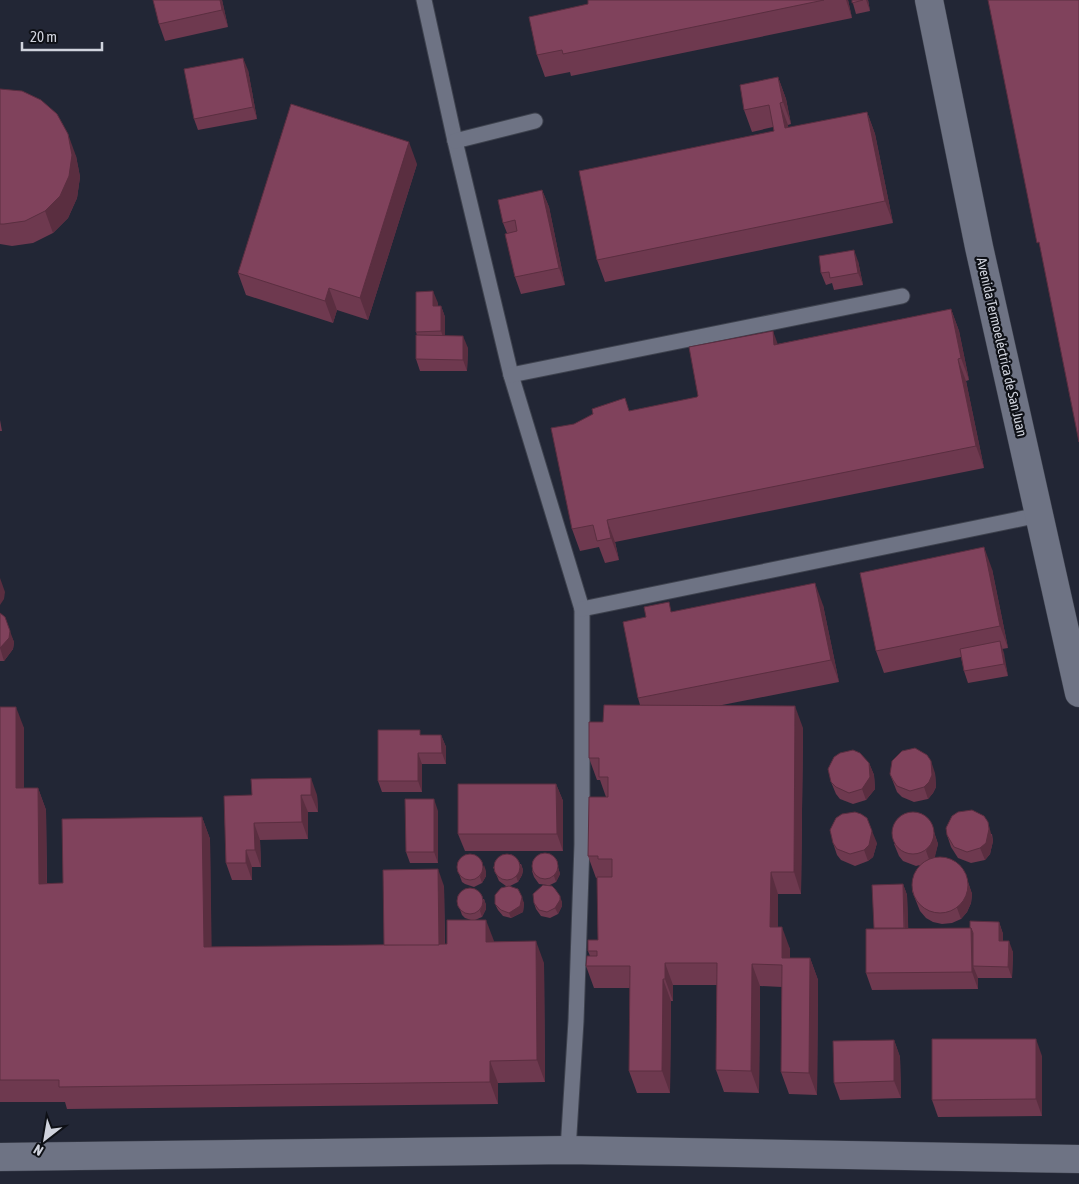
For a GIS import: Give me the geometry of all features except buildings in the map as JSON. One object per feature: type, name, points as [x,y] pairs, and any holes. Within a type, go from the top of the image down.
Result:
[{"type":"street","name":"Avenida Termoeléctrica de San Juan","points":[[929,0],[979,247],[1079,693]]},
{"type":"street","points":[[0,1157],[568,1150],[1079,1159]]},
{"type":"lane","points":[[424,0],[455,141],[511,375],[582,609],[581,854],[576,1020],[568,1150]]},
{"type":"lane","points":[[455,141],[534,121]]},
{"type":"lane","points":[[511,375],[902,296]]},
{"type":"lane","points":[[582,609],[1039,515]]}]
